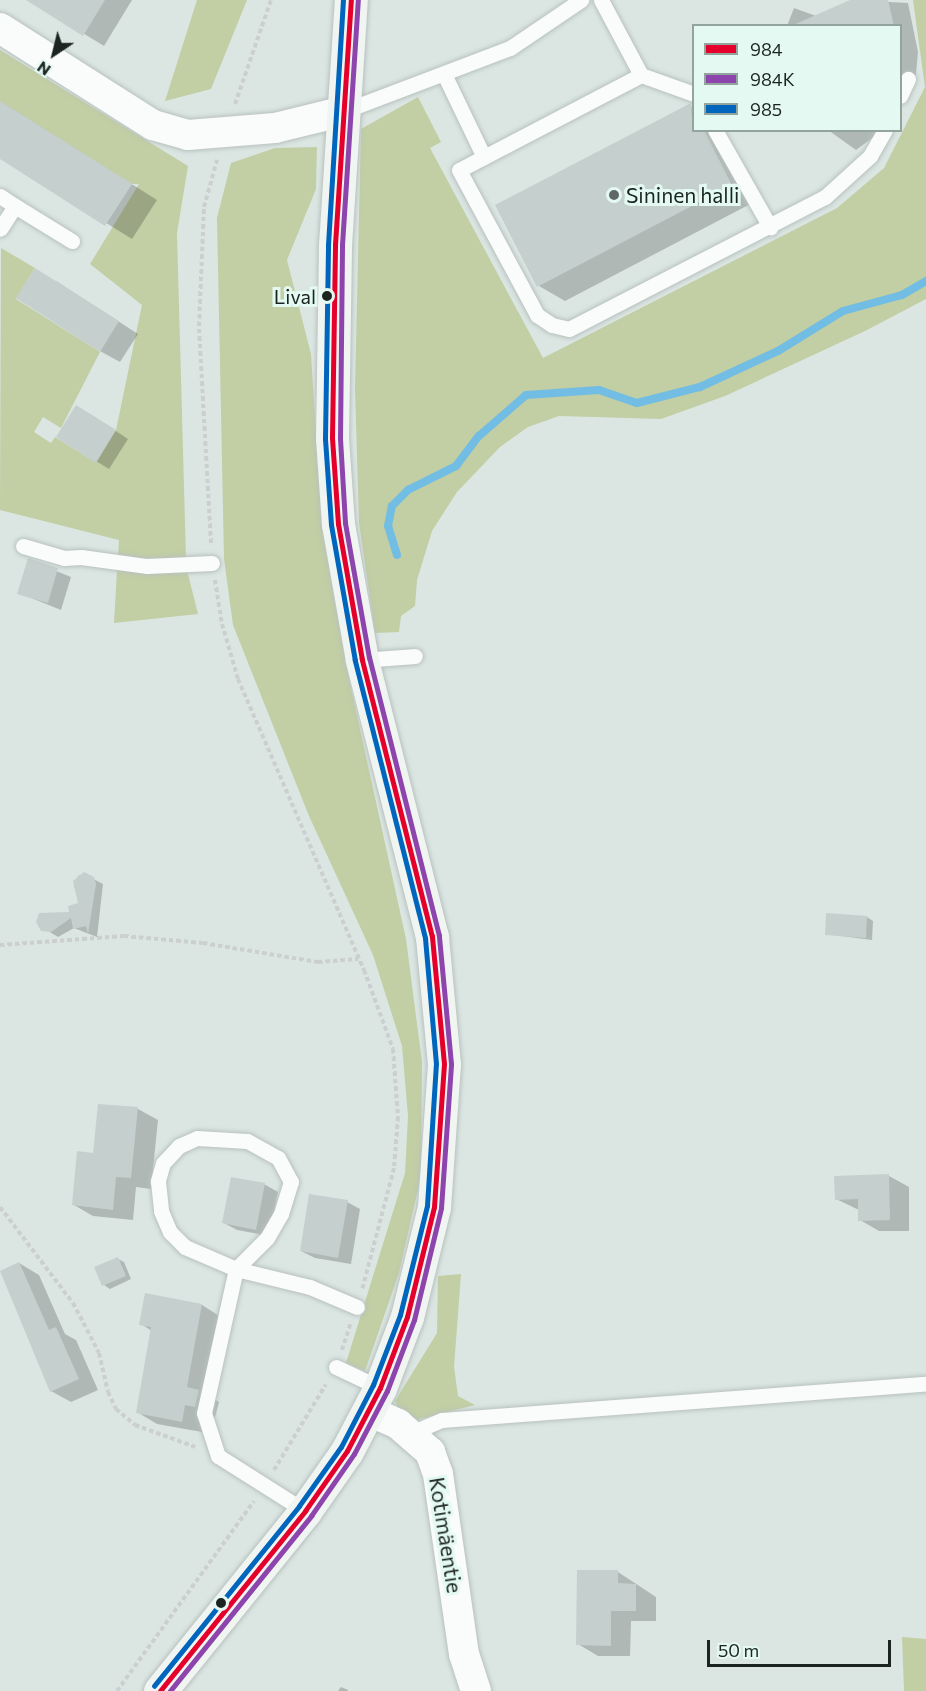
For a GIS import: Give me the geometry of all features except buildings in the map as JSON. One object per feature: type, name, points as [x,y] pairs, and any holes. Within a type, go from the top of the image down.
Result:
[{"type":"street","points":[[160,1691],[305,1511],[375,1399],[407,1317],[434,1207],[444,1064],[432,937],[362,660],[338,524],[332,438],[335,245],[351,0]]},
{"type":"street","points":[[0,28],[153,124],[188,135],[275,128],[344,111]]},
{"type":"street","name":"Kotimäentie","points":[[375,1399],[430,1452],[438,1474],[464,1654],[476,1691]]},
{"type":"lane","points":[[344,111],[510,48],[581,0]]},
{"type":"lane","points":[[601,0],[641,75],[692,94]]},
{"type":"lane","points":[[444,74],[484,157]]},
{"type":"lane","points":[[641,75],[459,170],[537,315],[552,325],[569,329],[825,197],[870,156],[884,132]]},
{"type":"lane","points":[[902,92],[908,79]]},
{"type":"lane","points":[[716,132],[770,227]]},
{"type":"lane","points":[[0,196],[72,241]]},
{"type":"lane","points":[[0,230],[15,206]]},
{"type":"lane","points":[[23,546],[64,558],[81,557],[147,566],[212,563]]},
{"type":"lane","points":[[362,660],[416,656]]},
{"type":"lane","points":[[305,1511],[265,1483],[218,1456],[204,1413],[236,1269],[267,1238],[281,1214],[291,1182],[278,1158],[264,1148],[247,1141],[197,1138],[179,1146],[163,1163],[158,1181],[161,1211],[170,1232],[185,1247],[236,1269],[310,1287],[357,1307]]},
{"type":"lane","points":[[336,1367],[375,1399]]},
{"type":"lane","points":[[411,1433],[442,1420],[926,1384]]},
{"type":"path","points":[[239,92],[271,0]]},
{"type":"path","points":[[117,1691],[212,1563],[265,1483],[336,1367],[357,1307],[394,1168],[398,1117],[393,1049],[358,959],[238,679],[222,624],[212,563],[199,326],[204,207],[216,163]]},
{"type":"path","points":[[0,945],[124,936],[203,943],[318,962],[358,959]]},
{"type":"path","points":[[0,1207],[73,1303],[99,1353],[108,1392],[116,1409],[135,1425],[218,1456]]},
{"type":"path","points":[[212,1563],[218,1568]]},
{"type":"green space","points":[[197,0],[247,0],[211,89],[165,101]]},
{"type":"green space","points":[[913,0],[926,0],[926,299],[865,331],[725,396],[661,419],[559,416],[528,427],[500,447],[457,492],[432,531],[417,580],[415,606],[401,616],[399,632],[375,633],[359,523],[355,388],[361,129],[418,97],[441,142],[430,148],[543,358],[837,208],[884,168],[925,87]]},
{"type":"green space","points":[[0,50],[188,166],[177,233],[186,559],[118,558],[119,540],[0,510],[1,248],[35,268],[16,299],[100,352],[61,428],[43,417],[34,432],[51,443],[55,437],[95,462],[116,430],[142,305],[90,264],[139,184],[132,184],[0,101]]},
{"type":"green space","points":[[317,147],[316,189],[287,260],[311,354],[322,528],[346,665],[406,939],[422,1062],[421,1176],[399,1273],[365,1371],[346,1363],[405,1173],[408,1116],[402,1046],[373,955],[309,816],[233,625],[224,559],[217,218],[231,163],[275,148]]},
{"type":"green space","points":[[117,570],[187,570],[198,614],[114,623]]},
{"type":"green space","points":[[461,1274],[454,1367],[458,1396],[475,1405],[416,1420],[402,1417],[395,1401],[437,1333],[438,1276]]},
{"type":"green space","points":[[902,1637],[926,1639],[926,1691],[904,1691]]},
{"type":"waterway","points":[[397,555],[388,526],[392,506],[408,490],[456,466],[479,436],[526,395],[599,390],[637,403],[700,387],[778,351],[843,311],[902,295],[926,281]]},
{"type":"transit line","name":"985","points":[[154,1686],[299,1506],[341,1447],[373,1385],[400,1315],[427,1206],[436,1064],[425,938],[355,661],[331,525],[325,439],[328,245],[343,0]]},
{"type":"transit line","name":"984","points":[[160,1691],[305,1511],[347,1451],[380,1388],[407,1317],[434,1207],[444,1064],[432,937],[362,660],[338,524],[332,438],[335,245],[351,0]]},
{"type":"transit line","name":"984K","points":[[170,1691],[311,1516],[354,1454],[387,1391],[414,1320],[441,1208],[451,1064],[439,936],[369,658],[345,523],[340,438],[342,245],[358,0]]},
{"type":"place","name":"Sininen halli","points":[[614,195]]},
{"type":"place","name":"Lival","points":[[327,296]]}]
